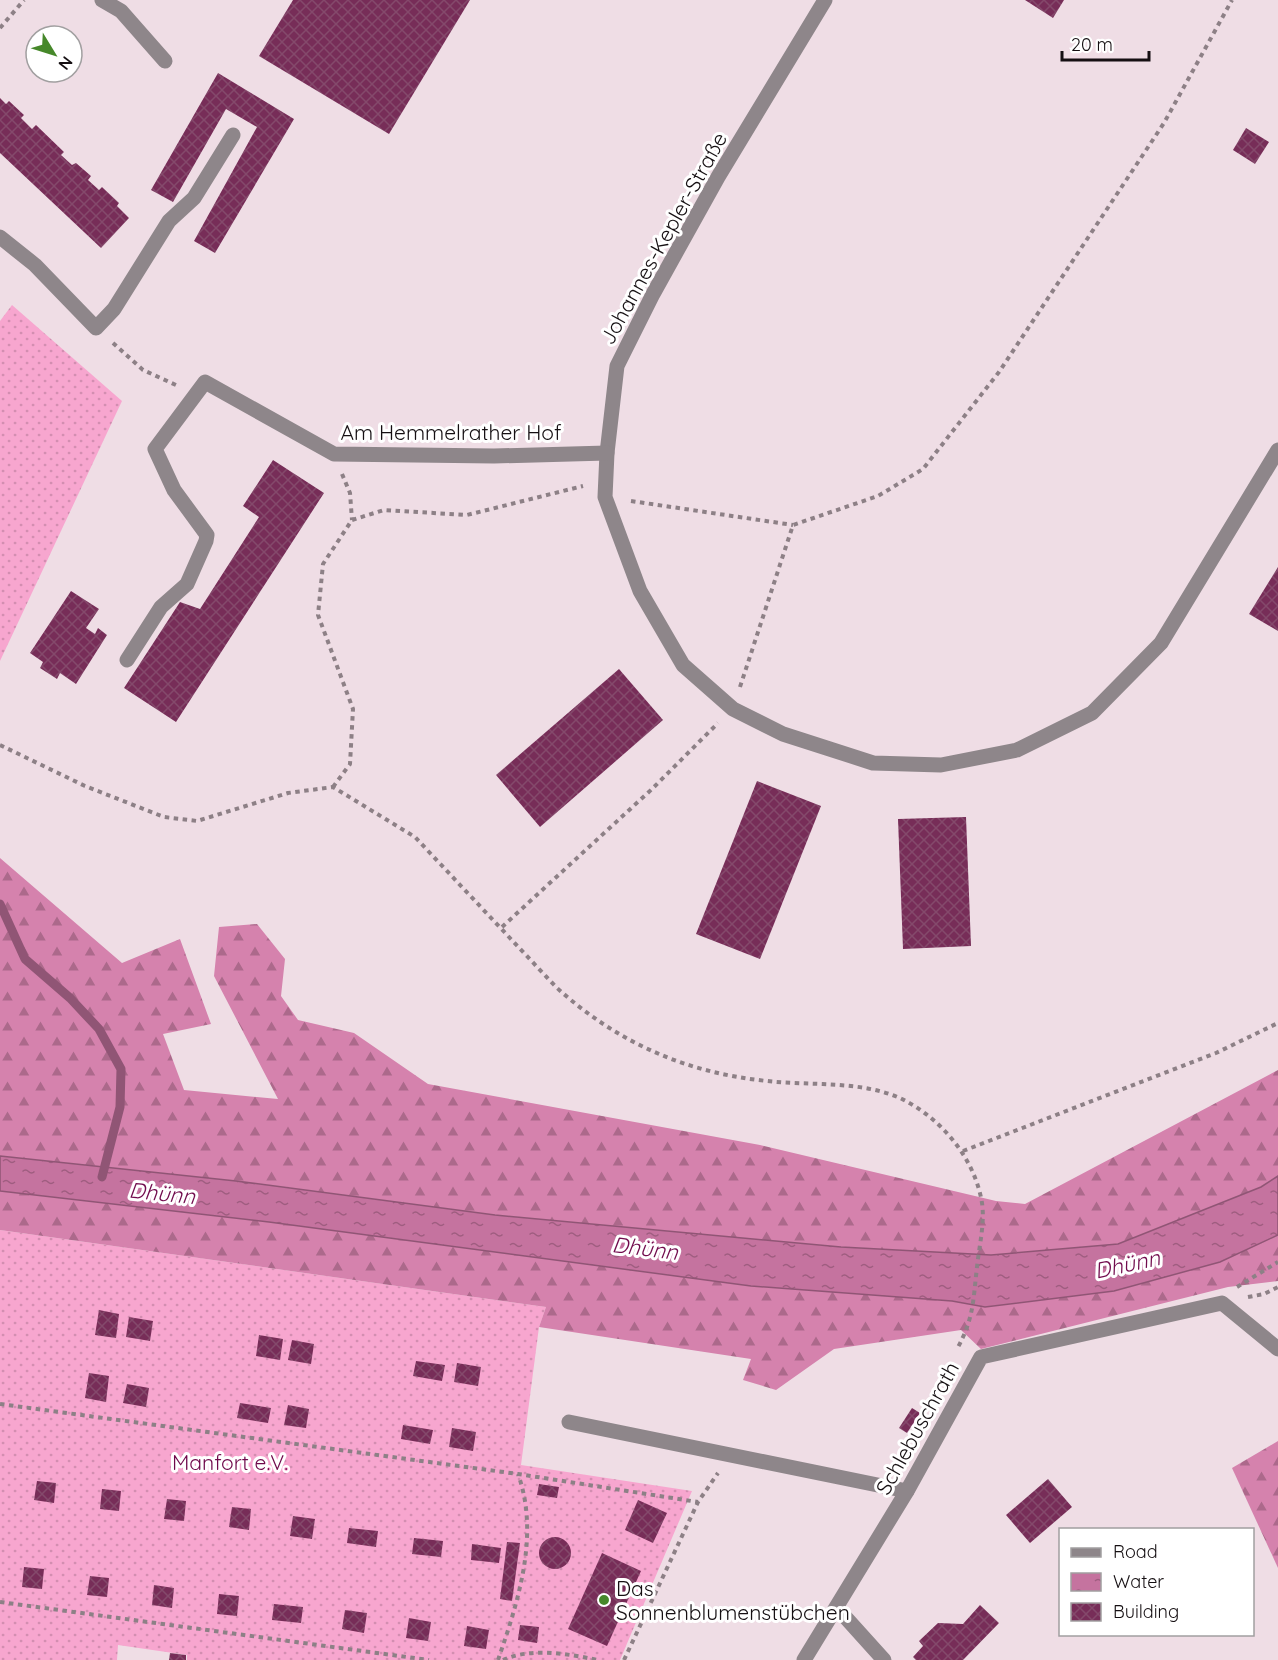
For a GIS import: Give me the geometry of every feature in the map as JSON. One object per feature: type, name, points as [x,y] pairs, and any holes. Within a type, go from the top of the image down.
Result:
[{"type":"street","points":[[102,0],[121,11],[165,61]]},
{"type":"street","name":"Johannes-Kepler-Straße","points":[[825,0],[718,177],[653,294],[617,366],[604,481],[605,497],[639,591],[683,665],[733,709],[783,734],[873,763],[941,765],[1017,750],[1092,713],[1161,643],[1278,450]]},
{"type":"street","points":[[1,239],[35,265],[96,328],[114,309],[169,221],[194,198],[233,135]]},
{"type":"street","points":[[127,660],[161,607],[187,584],[206,541],[207,535],[174,490],[155,449],[206,382]]},
{"type":"street","name":"Am Hemmelrather Hof","points":[[206,382],[334,454],[494,456],[607,453]]},
{"type":"street","points":[[1222,1303],[1278,1349]]},
{"type":"street","name":"Schlebuschrath","points":[[804,1660],[838,1609],[907,1491],[981,1357],[1222,1303]]},
{"type":"street","points":[[569,1422],[907,1491]]},
{"type":"street","points":[[838,1609],[884,1660]]},
{"type":"path","points":[[0,28],[24,0]]},
{"type":"path","points":[[605,497],[793,525],[878,496],[923,469],[999,372],[1164,123],[1232,0]]},
{"type":"path","points":[[96,328],[143,370],[179,387],[206,382]]},
{"type":"path","points":[[333,787],[350,764],[353,709],[318,615],[323,564],[351,520],[350,493],[334,454]]},
{"type":"path","points":[[351,520],[384,510],[466,514],[604,481]]},
{"type":"path","points":[[502,927],[652,789],[733,709],[793,525]]},
{"type":"path","points":[[0,745],[85,786],[164,817],[197,822],[288,794],[333,787],[415,837],[556,987],[579,1008],[639,1047],[720,1073],[766,1081],[869,1088],[901,1099],[927,1114],[963,1151],[982,1204],[981,1237],[971,1323]]},
{"type":"path","points":[[963,1151],[1216,1053],[1278,1023]]},
{"type":"path","points":[[1222,1303],[1242,1283],[1278,1262]]},
{"type":"path","points":[[0,1404],[518,1474],[698,1502]]},
{"type":"path","points":[[624,1660],[698,1502],[730,1455]]},
{"type":"path","points":[[498,1660],[514,1612],[527,1539],[522,1485],[518,1474]]},
{"type":"path","points":[[0,1602],[429,1660]]},
{"type":"path","points":[[503,1660],[515,1654],[563,1653],[598,1660]]},
{"type":"green space","points":[[12,305],[122,401],[0,661],[0,321]]},
{"type":"green space","points":[[0,858],[122,963],[180,939],[211,1024],[163,1034],[184,1090],[278,1099],[214,976],[219,927],[257,924],[285,959],[281,996],[298,1020],[354,1033],[428,1084],[760,1145],[996,1201],[1025,1204],[1278,1070],[1278,1176],[1261,1187],[1118,1244],[991,1255],[841,1247],[495,1215],[236,1181],[0,1156]]},
{"type":"green space","points":[[0,1191],[269,1222],[751,1286],[952,1301],[985,1307],[1114,1291],[1220,1262],[1278,1235],[1278,1281],[1228,1287],[981,1349],[961,1330],[834,1349],[776,1390],[743,1380],[751,1359],[539,1327],[546,1307],[0,1230]]},
{"type":"green space","name":"Manfort e.V.","points":[[0,1230],[546,1307],[539,1327],[521,1465],[692,1491],[620,1660],[187,1660],[187,1655],[118,1645],[117,1660],[0,1660]]},
{"type":"green space","points":[[1278,1441],[1278,1568],[1232,1468]]},
{"type":"water","name":"Dhünn","points":[[0,1156],[236,1181],[495,1215],[841,1247],[991,1255],[1118,1244],[1261,1187],[1278,1176],[1278,1235],[1220,1262],[1114,1291],[985,1307],[952,1301],[751,1286],[269,1222],[0,1191]]},
{"type":"building","points":[[293,0],[470,0],[389,134],[259,56]]},
{"type":"building","points":[[1025,0],[1064,0],[1053,18]]},
{"type":"building","points":[[218,73],[294,119],[215,253],[194,241],[257,127],[226,109],[173,202],[151,190]]},
{"type":"building","points":[[0,98],[6,104],[9,101],[24,115],[21,118],[32,129],[36,125],[64,152],[61,155],[72,165],[76,163],[91,176],[88,180],[99,190],[102,187],[119,203],[117,206],[129,218],[101,248],[0,153]]},
{"type":"building","points":[[1246,128],[1269,142],[1255,164],[1233,150]]},
{"type":"building","points":[[273,460],[324,493],[176,722],[124,688],[180,602],[200,609],[259,517],[243,506]]},
{"type":"building","points":[[1278,567],[1278,631],[1249,614]]},
{"type":"building","points":[[71,591],[99,609],[86,628],[95,634],[98,628],[107,635],[76,684],[60,673],[57,679],[40,668],[43,662],[30,653]]},
{"type":"building","points":[[619,669],[663,720],[540,827],[496,775]]},
{"type":"building","points":[[757,781],[821,806],[760,959],[696,934]]},
{"type":"building","points":[[966,817],[971,946],[903,949],[898,819]]},
{"type":"building","points":[[99,1310],[119,1314],[116,1338],[95,1335]]},
{"type":"building","points":[[129,1317],[153,1321],[150,1341],[126,1337]]},
{"type":"building","points":[[259,1335],[283,1339],[280,1360],[256,1356]]},
{"type":"building","points":[[292,1340],[314,1344],[311,1364],[288,1360]]},
{"type":"building","points":[[416,1361],[445,1365],[442,1381],[413,1376]]},
{"type":"building","points":[[457,1363],[481,1367],[478,1386],[454,1382]]},
{"type":"building","points":[[89,1373],[109,1376],[106,1402],[85,1398]]},
{"type":"building","points":[[127,1384],[149,1388],[146,1407],[123,1403]]},
{"type":"building","points":[[240,1403],[271,1408],[268,1423],[237,1418]]},
{"type":"building","points":[[288,1405],[309,1409],[306,1428],[284,1425]]},
{"type":"building","points":[[912,1408],[920,1413],[907,1433],[899,1428]]},
{"type":"building","points":[[403,1425],[433,1430],[430,1444],[401,1439]]},
{"type":"building","points":[[452,1428],[476,1432],[473,1451],[449,1447]]},
{"type":"building","points":[[1048,1479],[1072,1507],[1030,1543],[1006,1515]]},
{"type":"building","points":[[37,1481],[56,1483],[54,1503],[34,1500]]},
{"type":"building","points":[[539,1484],[559,1487],[557,1498],[537,1495]]},
{"type":"building","points":[[102,1489],[121,1491],[119,1511],[100,1509]]},
{"type":"building","points":[[167,1499],[186,1501],[184,1521],[164,1519]]},
{"type":"building","points":[[638,1500],[667,1513],[653,1543],[625,1530]]},
{"type":"building","points":[[232,1507],[251,1509],[249,1530],[229,1527]]},
{"type":"building","points":[[293,1516],[315,1519],[312,1539],[290,1536]]},
{"type":"building","points":[[349,1528],[378,1531],[376,1547],[347,1543]]},
{"type":"building","points":[[555,1537],[566,1542],[571,1553],[566,1564],[555,1569],[544,1564],[539,1553],[544,1542]]},
{"type":"building","points":[[414,1538],[443,1541],[441,1557],[412,1554]]},
{"type":"building","points":[[507,1542],[520,1543],[512,1601],[500,1599]]},
{"type":"building","points":[[472,1544],[501,1548],[499,1563],[471,1560]]},
{"type":"building","name":"Das Sonnenblumenstübchen","points":[[602,1553],[641,1571],[607,1646],[568,1629]]},
{"type":"building","points":[[24,1567],[44,1569],[42,1589],[22,1587]]},
{"type":"building","points":[[90,1576],[109,1578],[107,1597],[87,1595]]},
{"type":"building","points":[[154,1585],[174,1588],[172,1608],[152,1605]]},
{"type":"building","points":[[219,1594],[239,1596],[237,1616],[217,1614]]},
{"type":"building","points":[[274,1604],[303,1607],[301,1623],[272,1620]]},
{"type":"building","points":[[980,1605],[999,1623],[963,1660],[916,1660],[913,1657],[923,1646],[919,1641],[938,1623],[963,1624]]},
{"type":"building","points":[[345,1610],[367,1613],[364,1633],[342,1629]]},
{"type":"building","points":[[409,1618],[431,1622],[428,1641],[406,1638]]},
{"type":"building","points":[[520,1625],[539,1627],[537,1643],[518,1640]]},
{"type":"building","points":[[467,1626],[489,1630],[486,1649],[464,1646]]},
{"type":"building","points":[[170,1653],[186,1655],[186,1660],[169,1660]]},
{"type":"waterway","points":[[0,904],[25,959],[70,998],[99,1029],[121,1069],[120,1107],[102,1177]]},
{"type":"place","name":"Das Sonnenblumenstübchen","points":[[604,1600]]}]
